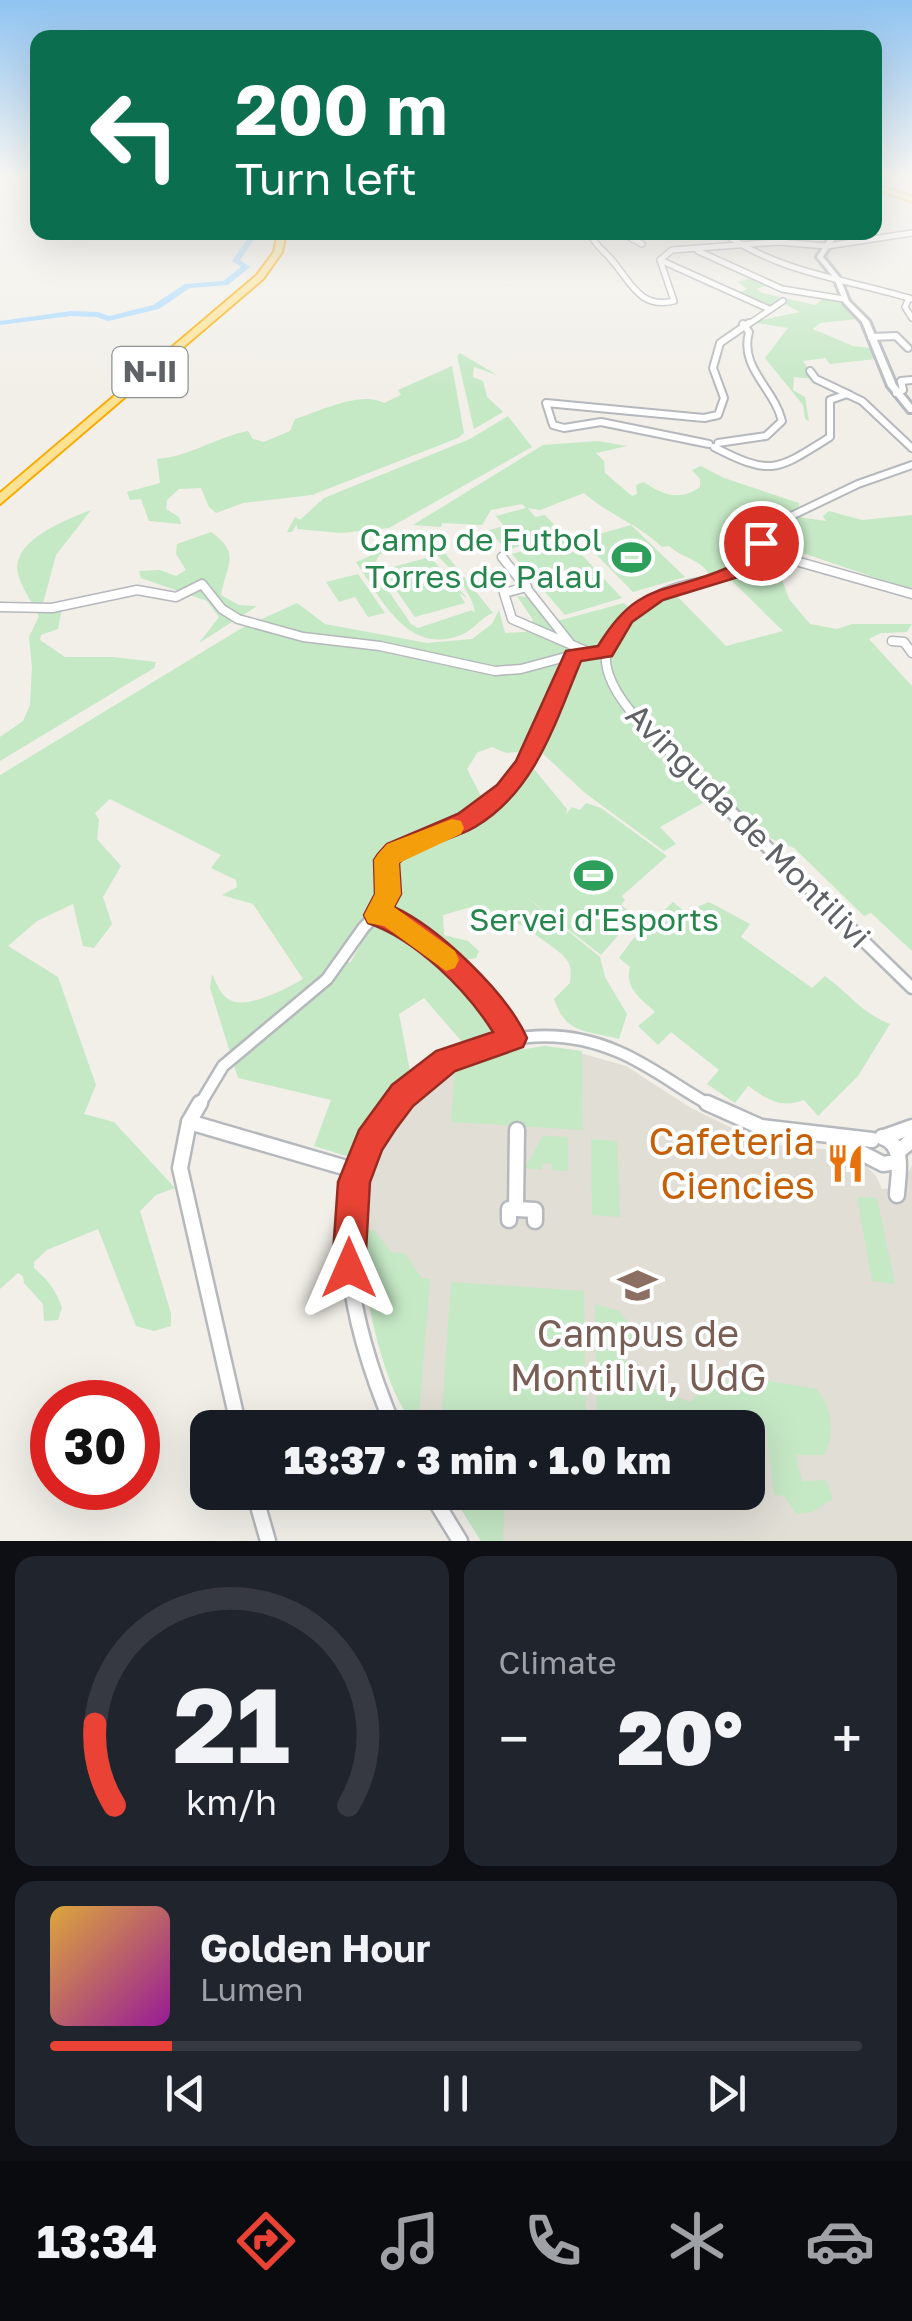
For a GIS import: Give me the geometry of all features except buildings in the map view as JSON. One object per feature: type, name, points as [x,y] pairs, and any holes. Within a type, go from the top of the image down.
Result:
[{"type":"highway","name":"N-II","points":[[0,500],[251,286],[274,261],[277,249]]},
{"type":"street","points":[[601,249],[640,297],[664,304],[674,301],[660,260]]},
{"type":"street","points":[[660,260],[672,250],[708,249]]},
{"type":"street","points":[[749,249],[799,272],[911,298],[905,306],[912,318]]},
{"type":"street","points":[[825,249],[820,257],[837,278],[844,299],[865,321],[896,392],[912,410]]},
{"type":"street","points":[[698,251],[782,289],[844,299]]},
{"type":"street","points":[[660,260],[768,309]]},
{"type":"street","points":[[783,300],[725,336],[716,351],[713,368],[724,398],[718,415],[704,418],[546,403],[553,424],[560,428],[601,422],[714,445],[751,466],[784,466],[827,441],[833,430],[830,400],[850,395]]},
{"type":"street","points":[[714,445],[766,436],[782,420],[780,409],[744,354],[749,332],[743,324]]},
{"type":"street","points":[[872,338],[896,336],[908,346]]},
{"type":"street","points":[[810,371],[816,379],[864,400],[884,426],[912,448]]},
{"type":"street","points":[[896,392],[904,390],[901,381],[912,380]]},
{"type":"street","points":[[527,587],[504,593],[512,619],[572,650],[604,652],[624,618],[656,596],[735,572],[780,522],[858,484],[912,465]]},
{"type":"street","points":[[756,550],[912,594]]},
{"type":"street","points":[[502,557],[572,650]]},
{"type":"street","points":[[0,607],[34,610],[123,589],[160,591],[176,597],[202,584],[232,616],[303,637],[380,646],[496,671],[521,669],[572,650]]},
{"type":"street","points":[[892,641],[904,642],[912,653]]},
{"type":"street","points":[[235,1410],[183,1192],[180,1168],[189,1122],[223,1066],[327,979],[377,915],[388,894],[386,860],[396,851],[467,820],[505,791],[525,764],[572,650]]},
{"type":"street","name":"Avinguda de Montilivi","points":[[604,652],[606,674],[630,712],[787,870],[912,988]]},
{"type":"street","points":[[377,915],[390,916],[440,954],[495,1010],[513,1038]]},
{"type":"street","points":[[386,1410],[370,1371],[349,1284],[350,1198],[357,1170],[402,1096],[425,1075],[472,1050],[513,1038],[572,1039],[604,1046],[643,1062],[714,1108],[747,1123],[785,1133],[894,1143],[889,1160]]},
{"type":"street","points":[[189,1122],[357,1170]]},
{"type":"street","points":[[889,1160],[870,1150],[877,1139],[912,1127]]},
{"type":"street","points":[[516,1130],[512,1215],[535,1210],[535,1222]]},
{"type":"street","points":[[822,1135],[889,1160]]},
{"type":"street","points":[[889,1160],[912,1140]]},
{"type":"street","points":[[259,1510],[268,1541]]},
{"type":"street","points":[[441,1510],[460,1541]]},
{"type":"shaded area","name":"Campus de Montilivi, UdG","points":[[573,1051],[626,1066],[691,1108],[750,1137],[783,1146],[837,1150],[859,1159],[876,1176],[882,1189],[901,1188],[912,1165],[912,1541],[481,1541],[462,1510],[765,1510],[765,1410],[407,1410],[385,1364],[360,1256],[359,1225],[372,1160],[414,1097],[438,1078],[487,1057]]},
{"type":"green space","points":[[753,278],[768,285],[756,289],[762,293],[815,305],[823,299],[838,300],[857,319],[820,323],[813,329],[853,346],[871,348],[876,359],[830,364],[825,358],[803,361],[815,379],[794,377],[793,390],[805,397],[809,421],[805,419],[803,405],[765,358],[788,328],[752,322],[800,312],[779,301],[768,307],[738,293],[747,289],[738,282]]},
{"type":"green space","points":[[460,353],[497,375],[474,367],[473,377],[483,381],[487,397],[503,412],[474,429],[457,356]]},
{"type":"green space","points":[[452,366],[464,433],[458,438],[312,495],[243,503],[216,513],[201,488],[179,489],[167,500],[166,509],[179,517],[181,524],[149,521],[141,499],[130,500],[127,492],[160,483],[157,459],[248,431],[253,439],[264,442],[290,431],[295,419],[352,401],[384,403],[401,395],[398,390]]},
{"type":"green space","points":[[508,416],[532,447],[389,528],[341,533],[297,529],[297,524],[292,532],[287,532],[295,517],[300,520],[324,498],[470,439]]},
{"type":"green space","points":[[598,441],[627,446],[596,453],[604,461],[605,473],[632,496],[637,494],[636,485],[644,482],[670,495],[692,492],[700,487],[700,479],[692,470],[701,466],[724,478],[799,503],[799,517],[826,521],[823,516],[829,511],[862,520],[912,515],[912,590],[773,543],[754,542],[736,566],[709,574],[696,562],[669,546],[662,547],[584,493],[540,510],[528,508],[535,517],[545,515],[563,534],[506,550],[489,530],[504,526],[496,516],[526,508],[522,504],[491,510],[482,525],[413,525],[543,445]]},
{"type":"green space","points":[[91,510],[56,555],[42,607],[62,608],[58,629],[41,635],[40,640],[65,657],[156,662],[154,668],[0,761],[0,737],[23,721],[30,705],[29,637],[39,616],[24,590],[18,561],[23,550],[43,532]]},
{"type":"green space","name":"Camp de Futbol Torres de Palau","points":[[631,525],[685,577],[633,592],[581,539]]},
{"type":"green space","points":[[211,532],[226,547],[230,560],[221,595],[239,605],[257,606],[199,643],[219,617],[207,601],[141,578],[139,571],[160,570],[176,576],[186,570],[176,554],[177,544]]},
{"type":"green space","points":[[567,539],[622,598],[565,615],[512,554]]},
{"type":"green space","points":[[413,540],[444,552],[493,613],[461,635],[425,638],[411,631],[386,606],[356,562],[402,541]],"holes":[[[398,546],[423,548],[437,556],[465,588],[475,613],[472,610],[418,628],[411,624],[373,568],[379,555]]]},
{"type":"green space","points":[[766,556],[789,562],[791,570],[780,574],[789,599],[810,624],[837,629],[852,624],[912,624],[907,632],[881,633],[869,639],[912,686],[912,951],[871,913],[864,916],[794,848],[760,834],[719,794],[660,827],[676,844],[664,851],[585,793],[539,750],[506,753],[492,747],[478,752],[467,769],[481,796],[499,799],[529,763],[567,809],[566,814],[572,807],[580,810],[586,803],[601,808],[667,856],[622,896],[625,900],[621,905],[635,916],[601,955],[520,892],[600,957],[605,977],[627,1014],[619,1039],[579,1029],[565,1019],[554,999],[570,983],[568,962],[511,920],[505,917],[501,925],[493,913],[471,907],[443,915],[444,935],[468,941],[479,951],[476,958],[464,959],[438,950],[381,907],[340,957],[350,963],[372,925],[387,921],[462,981],[495,1024],[488,1034],[463,1043],[424,998],[399,1014],[411,1076],[377,1113],[355,1152],[346,1156],[314,1146],[331,1100],[238,1078],[210,988],[212,974],[228,999],[249,1002],[303,979],[253,904],[222,895],[237,887],[236,880],[211,868],[221,855],[110,799],[95,813],[99,820],[97,839],[121,866],[103,897],[112,924],[94,948],[83,946],[73,904],[37,921],[8,946],[58,977],[96,1085],[84,1114],[114,1122],[175,1188],[156,1195],[140,1211],[171,1313],[171,1326],[154,1331],[136,1326],[98,1229],[47,1250],[34,1262],[34,1268],[60,1302],[58,1320],[44,1321],[43,1304],[18,1273],[0,1289],[0,775],[242,628],[297,603],[325,624],[427,643],[472,639],[492,624],[499,610],[505,633],[526,632],[533,620],[517,596],[527,597],[550,623],[624,603],[638,616],[674,593],[726,646],[783,631],[730,579]]},
{"type":"green space","points":[[430,557],[467,598],[459,593],[465,603],[415,617],[382,570]]},
{"type":"green space","points":[[358,574],[385,613],[368,617],[355,597],[339,602],[326,582]]},
{"type":"green space","points":[[673,902],[685,912],[709,902],[750,924],[741,937],[812,988],[825,976],[863,1009],[890,1024],[858,1076],[818,1116],[804,1100],[781,1103],[748,1086],[735,1103],[707,1084],[719,1070],[671,1032],[658,1045],[638,1026],[655,1012],[635,992],[629,981],[630,967],[619,958],[632,940]]},
{"type":"green space","points":[[545,1046],[582,1051],[583,1130],[451,1122],[455,1069],[493,1054]]},
{"type":"green space","points":[[543,1136],[568,1137],[568,1171],[552,1170],[552,1164],[543,1163],[542,1170],[525,1168]]},
{"type":"green space","points":[[591,1139],[617,1141],[620,1217],[592,1215]]},
{"type":"green space","points":[[857,1197],[877,1198],[895,1284],[872,1281]]},
{"type":"green space","points":[[360,1230],[374,1230],[391,1252],[405,1254],[422,1278],[430,1279],[419,1410],[404,1410],[394,1390],[376,1335],[364,1277]]},
{"type":"green space","points":[[451,1282],[584,1291],[586,1410],[442,1410]]},
{"type":"green space","points":[[595,1304],[619,1311],[634,1330],[624,1359],[651,1389],[691,1402],[710,1382],[764,1380],[817,1389],[831,1421],[828,1446],[824,1455],[796,1455],[802,1481],[826,1480],[833,1499],[812,1512],[797,1514],[784,1496],[774,1495],[765,1410],[597,1410]]},
{"type":"green space","points":[[462,1510],[505,1510],[503,1541],[481,1541]]},
{"type":"waterway","points":[[0,323],[71,313],[108,319],[156,307],[188,286],[225,283],[246,267],[236,261],[244,249]]},
{"type":"slow traffic","points":[[446,960],[390,916],[377,915],[386,905],[388,894],[386,860],[396,851],[452,828]]},
{"type":"place","name":"Camp de Futbol Torres de Palau","points":[[632,558]]},
{"type":"place","name":"Servei d'Esports","points":[[594,875]]},
{"type":"place","name":"Cafeteria Ciencies","points":[[845,1164]]},
{"type":"place","name":"Campus de Montilivi, UdG","points":[[638,1285]]},
{"type":"route","points":[[349,1268],[350,1198],[358,1166],[384,1120],[402,1096],[446,1061],[513,1038],[495,1010],[440,954],[390,916],[377,915],[386,905],[388,894],[386,860],[425,837],[454,828],[505,791],[525,764],[573,656],[604,652],[624,618],[668,590],[738,571],[761,543]]}]
